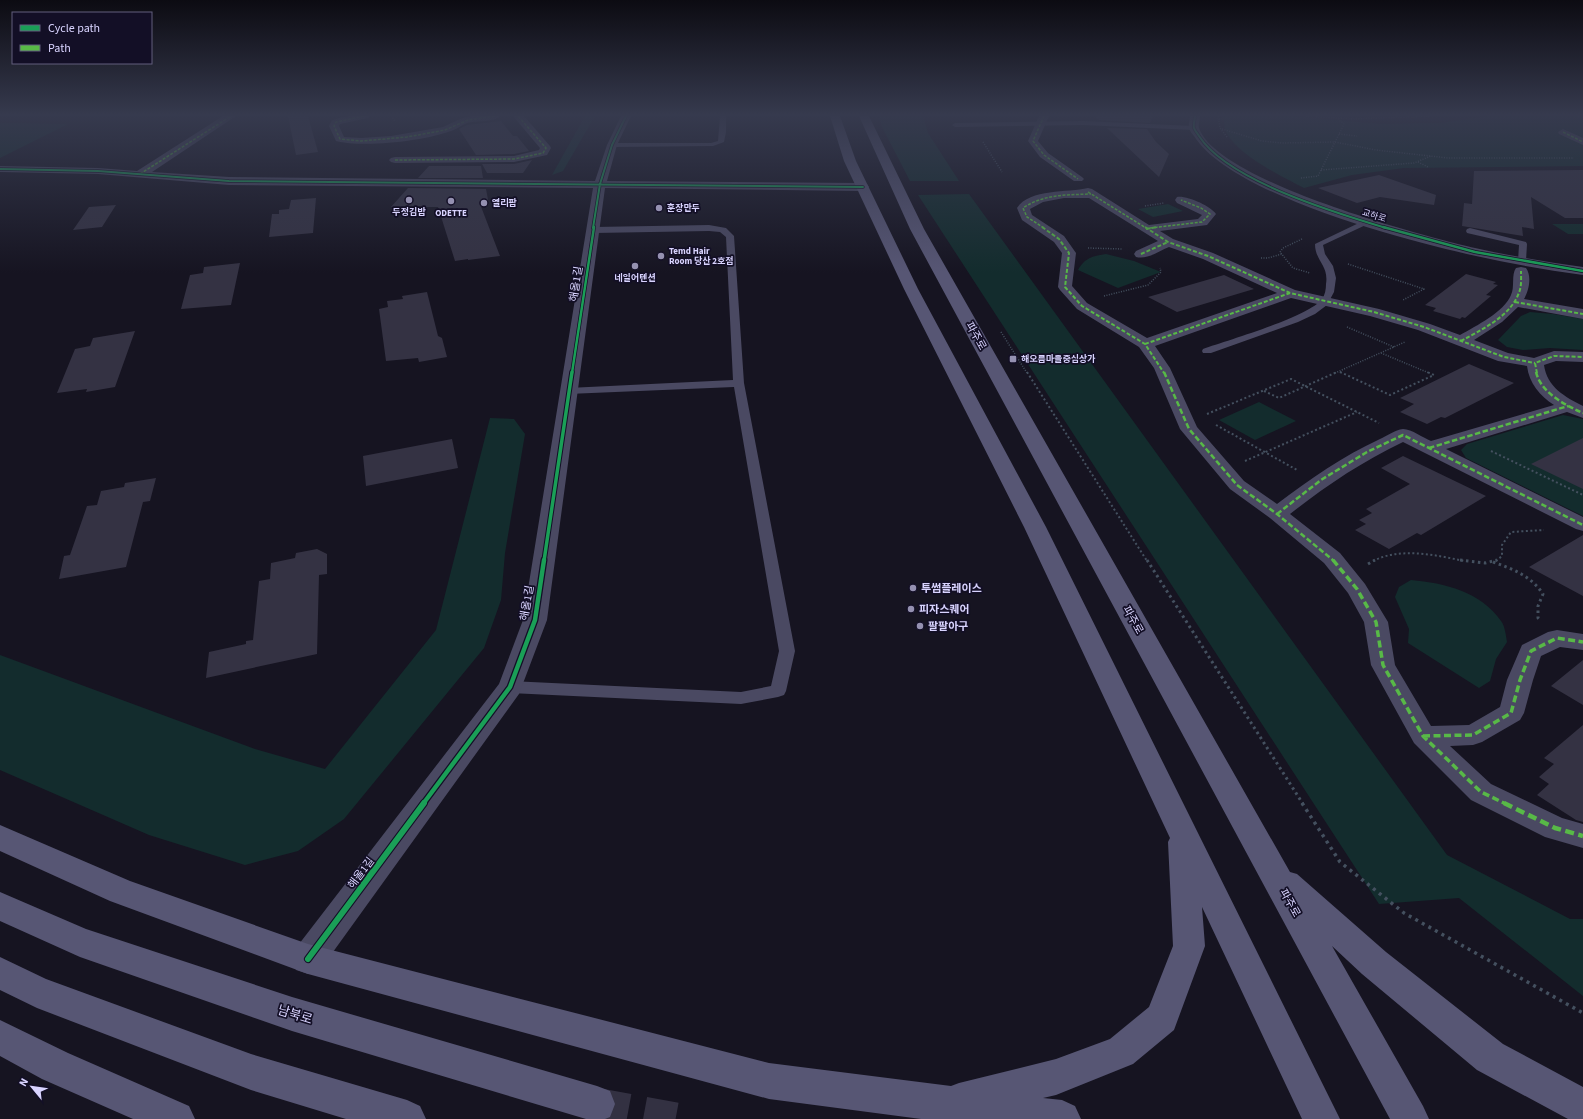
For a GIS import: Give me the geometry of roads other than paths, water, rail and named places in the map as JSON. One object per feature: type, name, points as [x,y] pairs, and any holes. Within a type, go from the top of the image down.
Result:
[{"type":"main road","points":[[854,168],[911,289],[1035,527],[1321,1119]]},
{"type":"main road","name":"파주로","points":[[888,168],[917,229],[1410,1119]]},
{"type":"main road","points":[[954,1111],[1056,1077],[1120,1052],[1162,1018],[1189,946],[1182,830]]},
{"type":"main road","points":[[0,837],[121,891],[308,959],[769,1081],[954,1111],[1062,1119]]},
{"type":"main road","points":[[1273,873],[1374,963],[1490,1057],[1583,1107]]},
{"type":"main road","name":"남북로","points":[[0,906],[80,942],[292,1014],[597,1104]]},
{"type":"main road","points":[[0,973],[38,992],[251,1072],[407,1119]]},
{"type":"main road","points":[[0,1037],[55,1066],[176,1119]]},
{"type":"street","points":[[140,174],[149,168]]},
{"type":"street","name":"해올1길","points":[[308,959],[510,687],[535,620],[600,184],[605,168]]},
{"type":"street","points":[[1060,168],[1086,189],[1168,242],[1208,256],[1290,293],[1378,313],[1433,330],[1504,357],[1535,363],[1554,356],[1583,357]]},
{"type":"street","name":"교하로","points":[[1237,168],[1262,182],[1316,205],[1366,223],[1522,266],[1583,271]]},
{"type":"street","points":[[0,169],[67,169],[229,181],[863,187]]},
{"type":"street","points":[[1086,189],[1031,201],[1023,208],[1027,217],[1059,239],[1069,253],[1065,287],[1080,304],[1145,344],[1162,368],[1189,429],[1238,485],[1332,558],[1357,589],[1376,622],[1383,665],[1423,736],[1481,792],[1555,828],[1583,836]]},
{"type":"street","points":[[1146,229],[1202,222],[1210,214],[1201,208],[1181,200]]},
{"type":"street","points":[[1141,254],[1168,242]]},
{"type":"street","points":[[1461,341],[1495,320],[1515,302],[1521,288],[1522,266]]},
{"type":"street","points":[[1145,344],[1290,293]]},
{"type":"street","points":[[1515,302],[1583,314]]},
{"type":"street","points":[[1535,363],[1538,378],[1548,392],[1576,409]]},
{"type":"street","points":[[1429,448],[1576,409]]},
{"type":"street","points":[[1277,514],[1318,482],[1367,452],[1403,435],[1579,523]]},
{"type":"street","points":[[1423,736],[1474,735],[1511,713],[1520,680],[1531,651],[1557,638],[1583,642]]},
{"type":"lane","points":[[1207,351],[1305,315],[1332,282],[1330,267],[1319,252],[1319,244],[1366,223]]},
{"type":"lane","points":[[510,687],[741,698],[778,691],[787,651],[740,383],[730,236],[723,230],[708,228],[594,230]]},
{"type":"lane","points":[[1470,231],[1523,244],[1522,266]]},
{"type":"lane","points":[[568,391],[740,383]]},
{"type":"tunnel","points":[[597,1104],[679,1119]]},
{"type":"place","name":"두정김밥","points":[[409,200]]},
{"type":"place","name":"ODETTE","points":[[451,201]]},
{"type":"place","name":"엘리팝","points":[[484,203]]},
{"type":"place","name":"훈장만두","points":[[659,208]]},
{"type":"place","name":"Temd Hair Room 당산 2호점","points":[[661,256]]},
{"type":"place","name":"네일어텐션","points":[[635,266]]},
{"type":"place","name":"해오름마을중심상가","points":[[1013,359]]},
{"type":"place","name":"투썸플레이스","points":[[913,588]]},
{"type":"place","name":"피자스퀘어","points":[[911,609]]},
{"type":"place","name":"팔팔아구","points":[[920,626]]}]
